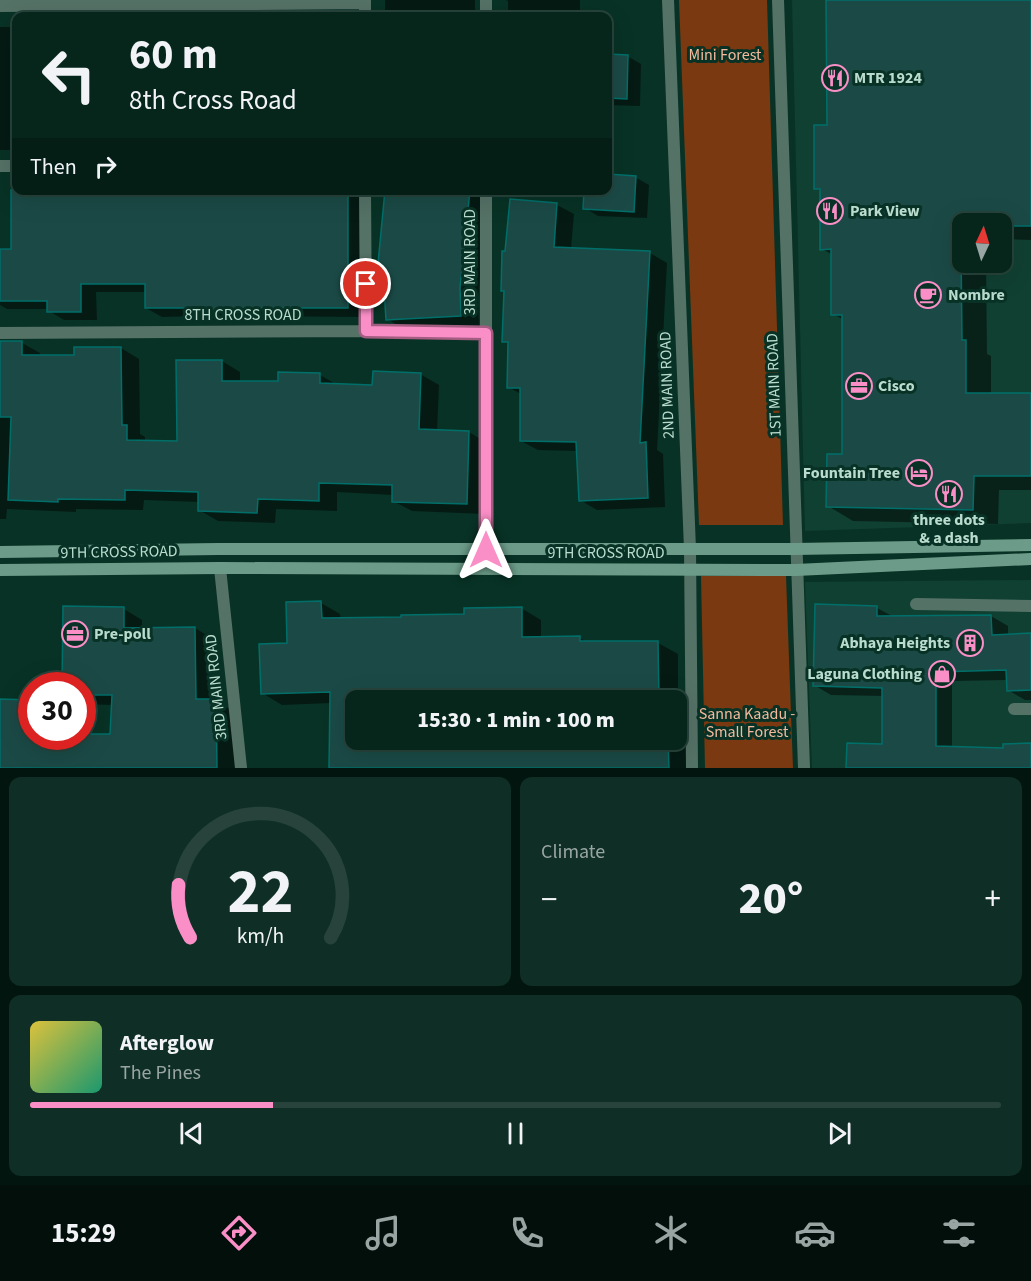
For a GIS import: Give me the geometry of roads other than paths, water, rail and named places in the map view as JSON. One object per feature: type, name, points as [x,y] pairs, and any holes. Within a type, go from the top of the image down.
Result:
[{"type":"main road","name":"9TH CROSS ROAD","points":[[0,552],[218,549],[795,549],[1031,545]]},
{"type":"main road","name":"9TH CROSS ROAD","points":[[0,570],[220,568],[796,570],[1031,559]]},
{"type":"street","name":"2ND MAIN ROAD","points":[[668,0],[690,549],[692,768]]},
{"type":"street","name":"1ST MAIN ROAD","points":[[778,0],[804,768]]},
{"type":"street","points":[[0,6],[365,2]]},
{"type":"street","points":[[365,195],[366,331]]},
{"type":"street","name":"3RD MAIN ROAD","points":[[486,195],[486,550]]},
{"type":"street","name":"8TH CROSS ROAD","points":[[0,333],[366,331],[486,333]]},
{"type":"street","name":"3RD MAIN ROAD","points":[[220,568],[241,768]]},
{"type":"street","points":[[916,604],[1031,606]]},
{"type":"street","points":[[1014,710],[1031,709]]},
{"type":"place","name":"MTR 1924","points":[[835,78]]},
{"type":"place","name":"Park View","points":[[830,211]]},
{"type":"place","name":"Nombre","points":[[928,295]]},
{"type":"place","name":"Cisco","points":[[859,386]]},
{"type":"place","name":"Fountain Tree","points":[[919,473]]},
{"type":"place","name":"three dots & a dash","points":[[949,494]]},
{"type":"place","name":"Pre-poll","points":[[75,634]]},
{"type":"place","name":"Abhaya Heights","points":[[970,643]]},
{"type":"place","name":"Laguna Clothing","points":[[942,674]]},
{"type":"park label","name":"Mini Forest","points":[[725,55]]},
{"type":"park label","name":"Sanna Kaadu - Small Forest","points":[[747,723]]}]
